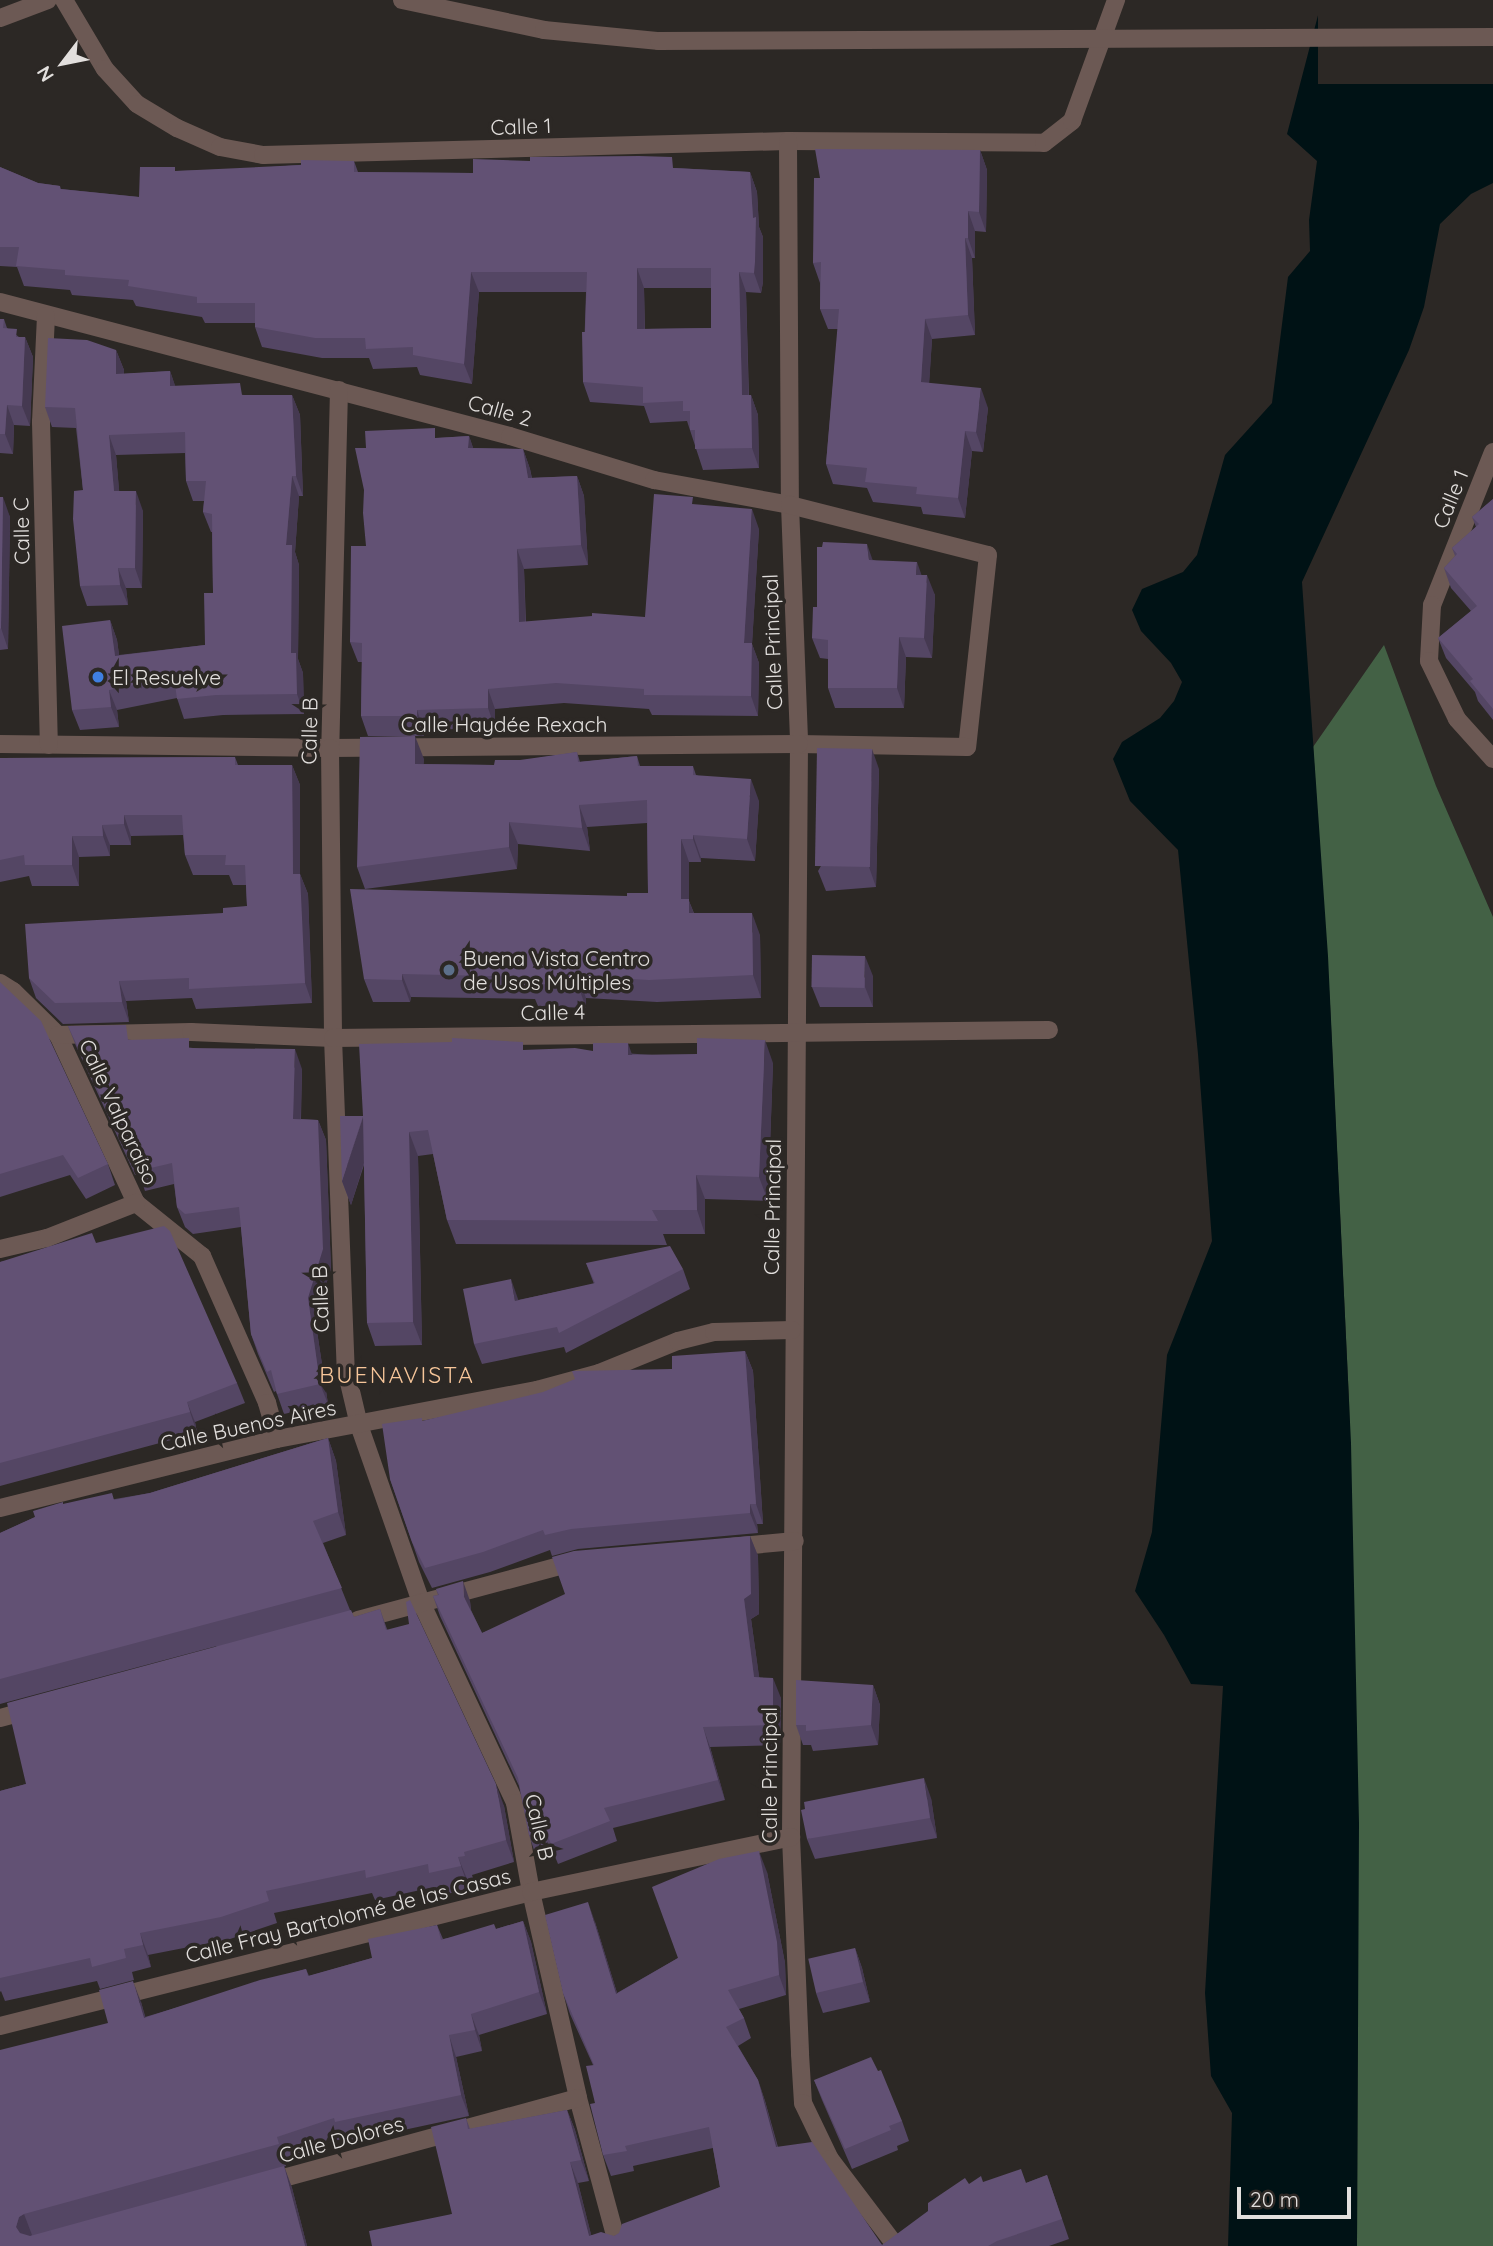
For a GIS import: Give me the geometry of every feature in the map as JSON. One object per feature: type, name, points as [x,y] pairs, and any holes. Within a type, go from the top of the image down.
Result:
[{"type":"street","points":[[0,18],[48,0]]},
{"type":"street","name":"Calle 1","points":[[64,0],[105,69],[136,104],[177,128],[220,147],[263,155],[788,141],[1044,143],[1072,121],[1116,0]]},
{"type":"street","points":[[402,0],[544,30],[659,41],[1493,37]]},
{"type":"street","name":"Calle Principal","points":[[788,141],[790,505],[799,744],[798,1031],[792,1330],[795,1541],[791,1837],[803,2103],[830,2158],[896,2246]]},
{"type":"street","name":"Calle 2","points":[[0,302],[510,436],[654,480],[790,505],[988,555],[967,747]]},
{"type":"street","name":"Calle C","points":[[46,316],[41,422],[50,745]]},
{"type":"street","name":"Calle B","points":[[339,390],[330,748],[333,1038],[346,1370],[359,1425],[421,1602],[514,1803],[531,1892],[578,2098],[618,2246]]},
{"type":"street","name":"Calle 1","points":[[1493,452],[1432,605],[1429,662],[1457,719],[1493,759]]},
{"type":"street","name":"Calle Haydée Rexach","points":[[0,744],[330,748],[799,744],[967,747]]},
{"type":"street","name":"Calle Valparaíso","points":[[0,983],[13,991],[58,1035],[136,1203]]},
{"type":"street","name":"Calle 4","points":[[58,1035],[191,1032],[333,1038],[1049,1030]]},
{"type":"street","points":[[0,1249],[47,1238],[136,1203],[202,1256],[267,1403],[277,1439]]},
{"type":"street","name":"Calle Buenos Aires","points":[[0,1507],[277,1439],[537,1390],[599,1373],[678,1341],[714,1332],[792,1330]]},
{"type":"street","points":[[714,1548],[795,1541]]},
{"type":"street","points":[[342,1624],[593,1559]]},
{"type":"street","points":[[0,1718],[53,1703]]},
{"type":"street","name":"Calle Fray Bartolomé de las Casas","points":[[0,2026],[531,1892],[791,1837]]},
{"type":"street","name":"Calle Dolores","points":[[247,2188],[578,2098]]},
{"type":"green space","points":[[1384,645],[1436,786],[1493,917],[1493,2246],[1357,2246],[1358,1881],[1349,1401],[1330,1004],[1313,747]]},
{"type":"shaded area","points":[[1322,0],[1493,0],[1493,183],[1471,194],[1440,224],[1424,307],[1409,350],[1302,582],[1328,956],[1351,1443],[1359,1823],[1357,2246],[1228,2246],[1232,2113],[1211,2076],[1205,1993],[1223,1686],[1191,1684],[1164,1635],[1135,1591],[1152,1532],[1167,1355],[1212,1241],[1198,1054],[1178,850],[1130,801],[1113,759],[1122,742],[1160,718],[1174,701],[1182,682],[1171,663],[1141,631],[1132,610],[1142,589],[1183,572],[1197,555],[1225,455],[1272,403],[1288,277],[1310,251],[1309,220],[1317,161],[1287,134]]},
{"type":"pier","points":[[1318,0],[1493,0],[1493,84],[1318,84]]},
{"type":"building","points":[[815,149],[980,150],[979,212],[968,211],[968,238],[965,238],[968,315],[925,319],[921,382],[981,388],[976,432],[965,431],[958,498],[916,494],[917,487],[865,482],[867,468],[826,464],[839,309],[820,309],[821,262],[813,263],[814,178],[820,178]]},
{"type":"building","points":[[530,157],[672,157],[673,168],[750,172],[753,218],[756,217],[754,273],[739,272],[742,395],[751,395],[752,448],[695,449],[695,430],[690,430],[690,411],[683,411],[683,401],[643,403],[643,387],[583,382],[582,332],[585,332],[587,272],[471,272],[464,364],[413,355],[413,347],[366,349],[365,338],[315,338],[255,327],[255,303],[197,303],[197,297],[128,286],[129,280],[65,275],[65,270],[16,266],[19,247],[0,247],[0,167],[38,183],[60,186],[60,189],[139,197],[140,167],[175,167],[175,171],[301,165],[301,160],[354,161],[354,172],[473,173],[473,159],[530,161]],"holes":[[[637,268],[711,268],[711,328],[637,329]]]},
{"type":"building","points":[[0,319],[4,319],[3,328],[17,329],[16,337],[25,337],[22,406],[7,405],[5,434],[0,434]]},
{"type":"building","points":[[48,338],[87,340],[116,350],[116,374],[170,371],[170,386],[240,383],[242,395],[292,395],[296,476],[292,476],[286,545],[292,545],[291,653],[296,653],[297,694],[216,695],[177,699],[174,677],[109,690],[111,707],[72,710],[62,626],[110,620],[115,656],[205,645],[204,593],[213,593],[212,514],[203,512],[206,481],[186,481],[185,432],[109,435],[114,491],[136,491],[135,568],[118,568],[120,585],[80,586],[73,519],[74,491],[83,490],[75,408],[45,407]]},
{"type":"building","points":[[435,428],[435,438],[469,436],[468,448],[523,449],[528,478],[577,476],[581,545],[517,549],[519,622],[592,616],[592,613],[645,617],[654,494],[693,497],[692,504],[752,509],[744,643],[752,643],[751,696],[644,695],[644,689],[556,683],[488,689],[488,708],[417,710],[417,716],[361,716],[362,643],[350,642],[351,546],[366,546],[364,490],[355,448],[366,448],[365,431]]},
{"type":"building","points":[[0,497],[3,497],[0,629]]},
{"type":"building","points":[[1493,499],[1493,709],[1470,681],[1473,679],[1438,638],[1477,606],[1444,568],[1457,554],[1452,548],[1479,524],[1472,517]]},
{"type":"building","points":[[823,542],[867,544],[869,560],[917,562],[916,575],[927,575],[924,638],[899,637],[897,688],[828,688],[828,640],[812,638],[813,607],[817,607],[817,547],[822,547]]},
{"type":"building","points":[[415,736],[415,764],[494,765],[495,760],[520,760],[577,752],[578,762],[637,756],[638,766],[693,766],[693,775],[751,779],[747,839],[693,835],[693,839],[681,839],[681,899],[689,899],[689,913],[752,913],[753,975],[649,980],[578,976],[578,985],[529,984],[529,977],[402,974],[402,980],[364,979],[350,889],[627,896],[627,893],[648,893],[647,800],[579,805],[582,828],[509,822],[509,847],[357,867],[360,737]]},
{"type":"building","points":[[817,748],[872,749],[870,867],[815,866]]},
{"type":"building","points":[[235,757],[235,765],[292,765],[293,874],[300,874],[305,983],[189,989],[189,978],[119,981],[122,1002],[55,1003],[29,978],[25,924],[223,913],[223,908],[247,906],[245,865],[225,865],[226,855],[185,855],[182,815],[124,815],[124,824],[102,825],[103,836],[72,836],[72,865],[25,865],[24,855],[0,860],[0,758]]},
{"type":"building","points":[[812,955],[865,956],[864,988],[811,987]]},
{"type":"building","points":[[0,982],[41,1021],[108,1164],[78,1178],[63,1155],[0,1174]]},
{"type":"building","points":[[126,1025],[128,1040],[189,1038],[189,1048],[295,1049],[293,1119],[318,1120],[323,1249],[308,1298],[320,1384],[277,1394],[271,1370],[267,1372],[251,1334],[239,1207],[185,1214],[177,1207],[172,1163],[138,1171],[133,1152],[128,1155],[68,1026]]},
{"type":"building","points":[[452,1038],[523,1042],[523,1050],[575,1048],[593,1051],[593,1043],[628,1043],[628,1055],[697,1054],[697,1038],[765,1040],[759,1177],[696,1175],[697,1210],[652,1210],[658,1221],[447,1220],[428,1130],[409,1132],[413,1322],[367,1323],[363,1117],[342,1181],[340,1116],[363,1116],[359,1044],[452,1042]]},
{"type":"building","points":[[164,1226],[170,1231],[237,1383],[187,1402],[190,1412],[0,1463],[0,1262],[92,1233],[96,1243]]},
{"type":"building","points":[[670,1246],[683,1269],[559,1333],[557,1327],[474,1344],[463,1289],[511,1279],[515,1301],[595,1283],[586,1263]]},
{"type":"building","points":[[745,1351],[756,1504],[750,1504],[750,1513],[571,1529],[545,1535],[543,1530],[483,1552],[425,1568],[412,1542],[390,1479],[382,1424],[422,1418],[422,1421],[543,1392],[575,1379],[572,1371],[672,1369],[672,1356]]},
{"type":"building","points":[[328,1438],[338,1512],[313,1521],[342,1588],[0,1679],[0,1533],[35,1517],[33,1511],[63,1502],[112,1493],[114,1500],[150,1493]]},
{"type":"building","points":[[750,1536],[751,1594],[744,1599],[754,1677],[773,1678],[773,1725],[703,1727],[718,1780],[604,1808],[610,1821],[551,1844],[547,1834],[538,1837],[537,1833],[529,1835],[518,1778],[433,1596],[439,1595],[436,1589],[463,1581],[464,1597],[482,1633],[565,1594],[552,1557],[574,1551]]},
{"type":"building","points":[[410,1600],[496,1784],[506,1840],[464,1852],[465,1856],[458,1857],[461,1866],[429,1873],[428,1864],[366,1878],[365,1870],[266,1891],[269,1901],[221,1917],[140,1933],[143,1945],[124,1949],[126,1958],[92,1967],[90,1958],[0,1978],[0,1791],[26,1784],[7,1703],[351,1610],[354,1617],[380,1609],[386,1630],[409,1624],[406,1602]]},
{"type":"building","points":[[796,1680],[873,1685],[871,1725],[806,1731],[806,1725],[796,1725]]},
{"type":"building","points":[[924,1778],[930,1818],[807,1839],[801,1810],[805,1809],[804,1802]]},
{"type":"building","points":[[759,1851],[777,1942],[779,1975],[728,1990],[744,2018],[726,2027],[758,2080],[776,2147],[812,2142],[882,2245],[928,2211],[928,2203],[965,2178],[969,2184],[981,2176],[983,2182],[1021,2169],[1026,2183],[1047,2175],[1062,2219],[988,2246],[372,2246],[369,2231],[452,2214],[431,2127],[466,2118],[468,2129],[567,2110],[581,2160],[570,2162],[589,2236],[601,2232],[614,2236],[619,2233],[622,2224],[720,2187],[709,2127],[625,2146],[627,2151],[603,2155],[590,2104],[595,2103],[586,2066],[594,2065],[563,1993],[545,1915],[588,1902],[616,1994],[678,1958],[652,1887],[719,1859]]},
{"type":"building","points":[[523,1921],[539,1992],[471,2014],[475,2030],[449,2035],[461,2095],[335,2122],[334,2118],[277,2137],[279,2144],[24,2214],[19,2217],[16,2227],[20,2233],[30,2236],[284,2166],[305,2246],[0,2246],[0,2050],[108,2023],[99,1990],[133,1981],[144,2018],[260,1980],[306,1969],[308,1976],[372,1958],[368,1939],[437,1925],[441,1940],[494,1924],[496,1929]]},
{"type":"building","points":[[855,1948],[863,1982],[816,1993],[808,1959]]},
{"type":"building","points":[[871,2057],[878,2071],[881,2070],[902,2121],[889,2126],[891,2130],[845,2149],[814,2080]]},
{"type":"place","name":"El Resuelve","points":[[98,677]]},
{"type":"place","name":"Buena Vista Centro de Usos Múltiples","points":[[449,970]]},
{"type":"district","name":"BUENAVISTA","points":[[397,1375]]}]
